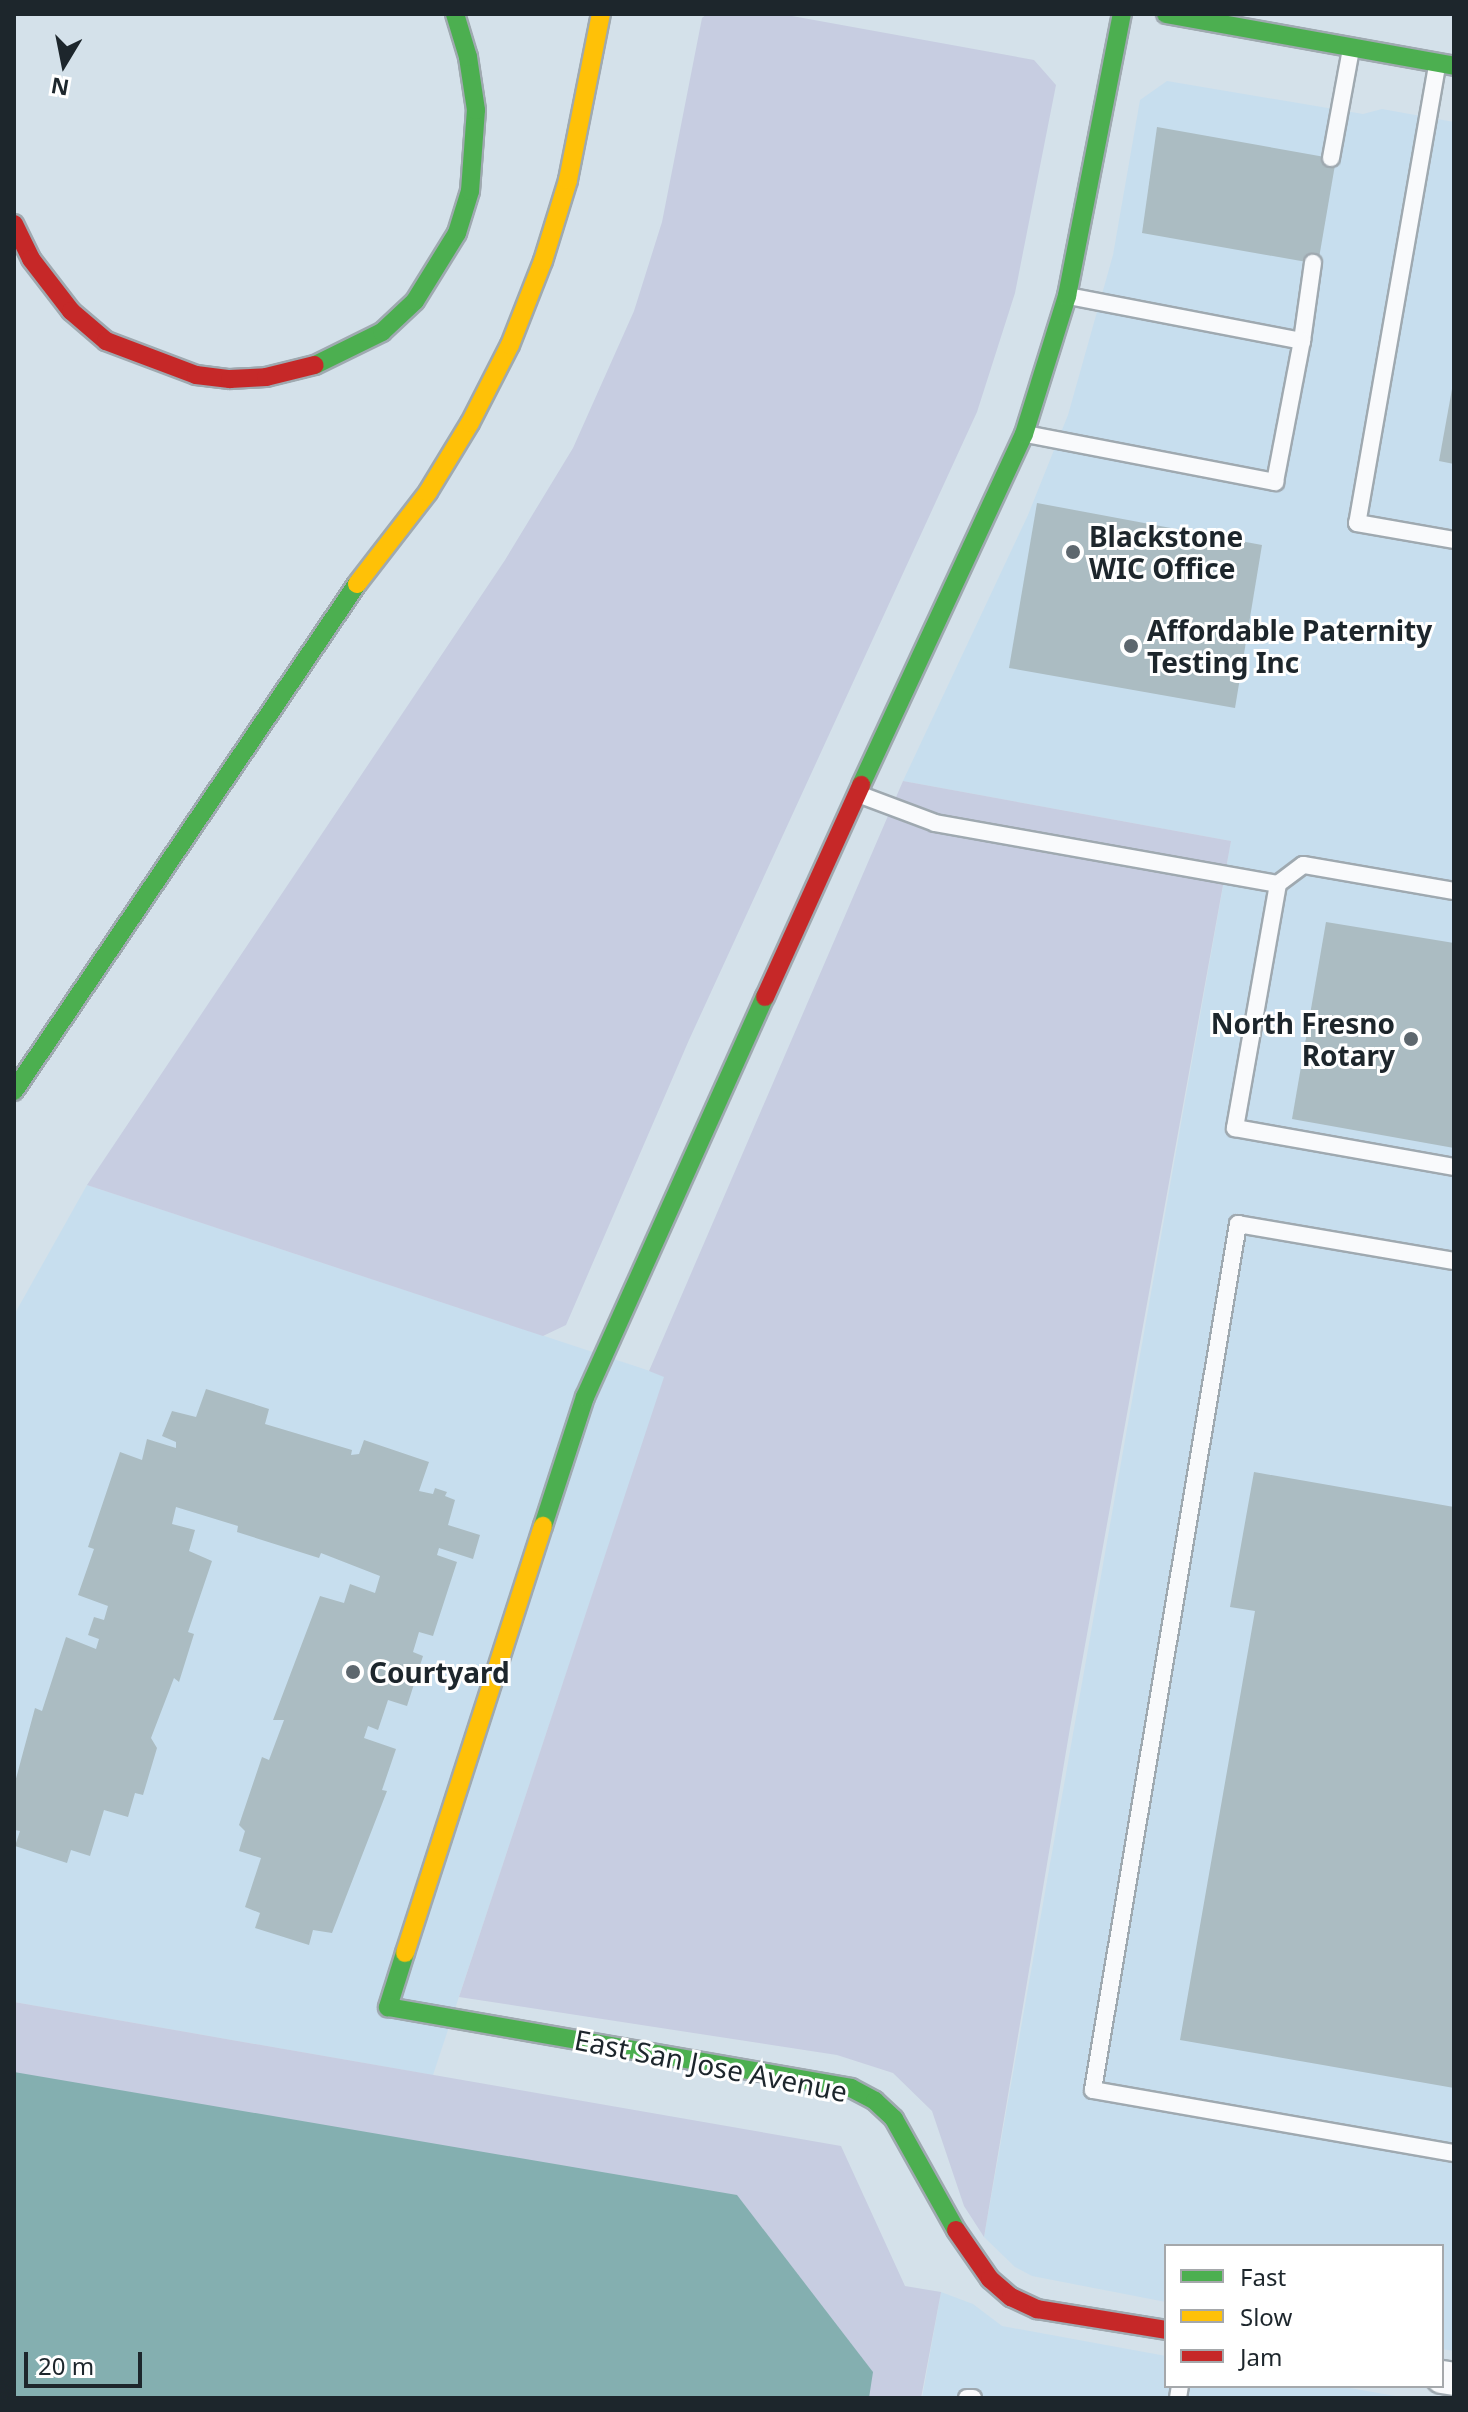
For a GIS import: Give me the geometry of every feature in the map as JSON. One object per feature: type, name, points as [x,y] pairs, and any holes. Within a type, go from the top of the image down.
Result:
[{"type":"main road","points":[[14,224],[31,259],[71,311],[106,341],[138,356],[196,375],[230,379],[266,377],[303,370],[343,354],[382,332],[415,301],[457,233],[470,191],[476,110],[468,57],[455,14]]},
{"type":"main road","points":[[14,1091],[339,607],[428,492],[470,423],[510,345],[543,261],[568,180],[601,14]]},
{"type":"main road","points":[[857,793],[1024,434],[1067,296],[1122,14]]},
{"type":"main road","points":[[1166,14],[1446,64]]},
{"type":"main road","name":"East San Jose Avenue","points":[[857,793],[585,1397],[388,2007],[851,2088],[875,2101],[894,2119],[961,2238],[990,2279],[1011,2297],[1037,2309],[1164,2330]]},
{"type":"lane","points":[[1331,158],[1352,46]]},
{"type":"lane","points":[[1446,64],[1357,523],[1454,540]]},
{"type":"lane","points":[[1024,434],[1275,482],[1302,341],[1313,263]]},
{"type":"lane","points":[[1067,296],[1302,341]]},
{"type":"lane","points":[[857,793],[935,823],[1278,884]]},
{"type":"lane","points":[[1454,891],[1303,865],[1278,884],[1235,1128],[1454,1167]]},
{"type":"lane","points":[[1454,1261],[1238,1224],[1093,2090],[1454,2153]]},
{"type":"shaded area","points":[[707,14],[781,14],[1034,60],[1056,85],[1015,293],[977,412],[689,1040],[566,1325],[543,1336],[87,1185],[505,560],[573,448],[634,311],[662,222],[702,18]]},
{"type":"shaded area","points":[[1167,81],[1363,114],[1382,109],[1454,122],[1454,2351],[1444,2349],[1444,2244],[1164,2244],[1164,2302],[1032,2276],[1015,2267],[984,2237],[1231,841],[903,781],[1028,515],[1068,415],[1113,255],[1140,100]]},
{"type":"shaded area","points":[[903,781],[1231,841],[1070,1728],[984,2237],[964,2206],[932,2111],[893,2073],[837,2055],[459,1997],[664,1377],[649,1371]]},
{"type":"shaded area","points":[[87,1185],[665,1376],[433,2075],[14,2002],[14,1315]]},
{"type":"shaded area","points":[[14,2002],[841,2146],[905,2286],[941,2292],[921,2398],[14,2398]]},
{"type":"shaded area","points":[[14,2072],[737,2195],[873,2372],[869,2398],[14,2398]]},
{"type":"shaded area","points":[[941,2292],[973,2304],[1002,2326],[1164,2356],[1164,2388],[1350,2388],[1407,2398],[922,2398]]},
{"type":"building","points":[[1157,127],[1336,159],[1318,264],[1142,233]]},
{"type":"building","points":[[1454,389],[1454,464],[1439,461]]},
{"type":"building","points":[[1037,503],[1262,545],[1235,708],[1009,668]]},
{"type":"building","points":[[1326,922],[1454,943],[1454,1148],[1292,1119]]},
{"type":"building","name":"Courtyard","points":[[206,1389],[269,1409],[265,1424],[352,1450],[351,1455],[359,1454],[364,1440],[429,1462],[419,1491],[433,1494],[435,1488],[447,1492],[445,1496],[455,1500],[448,1525],[480,1535],[473,1559],[439,1548],[437,1555],[457,1562],[433,1636],[419,1632],[413,1652],[423,1656],[407,1706],[388,1700],[378,1730],[368,1726],[364,1738],[396,1749],[382,1790],[387,1791],[332,1933],[313,1930],[309,1945],[255,1928],[260,1913],[245,1907],[261,1858],[239,1851],[245,1831],[239,1825],[262,1757],[269,1760],[284,1720],[273,1720],[320,1596],[344,1603],[350,1584],[375,1593],[380,1576],[321,1553],[319,1558],[237,1532],[238,1526],[176,1507],[172,1524],[195,1530],[189,1551],[212,1561],[188,1632],[194,1634],[179,1682],[174,1678],[151,1738],[157,1748],[143,1795],[135,1793],[128,1817],[104,1810],[90,1856],[71,1850],[67,1863],[15,1846],[20,1831],[14,1830],[14,1786],[35,1708],[42,1711],[66,1637],[96,1649],[99,1639],[88,1635],[94,1617],[104,1620],[108,1606],[78,1595],[94,1549],[88,1547],[120,1452],[142,1460],[147,1439],[176,1448],[176,1442],[162,1436],[172,1411],[196,1417]]},
{"type":"building","points":[[1254,1472],[1454,1507],[1454,2088],[1180,2040],[1255,1611],[1230,1607]]},
{"type":"traffic: fast","points":[[315,365],[382,332],[415,301],[457,233],[470,191],[476,110],[468,57],[455,14]]},
{"type":"traffic: fast","points":[[861,785],[1024,434],[1067,296],[1122,14]]},
{"type":"traffic: fast","points":[[1166,14],[1454,66]]},
{"type":"traffic: fast","points":[[14,1091],[357,584]]},
{"type":"traffic: fast","points":[[543,1526],[585,1397],[765,997]]},
{"type":"traffic: fast","points":[[405,1953],[388,2007],[851,2088],[875,2101],[894,2119],[956,2230]]},
{"type":"traffic: slow","points":[[357,584],[428,492],[470,423],[510,345],[543,261],[568,180],[601,14]]},
{"type":"traffic: slow","points":[[405,1953],[543,1526]]},
{"type":"traffic: jam","points":[[14,224],[31,259],[71,311],[106,341],[196,375],[230,379],[266,377],[315,365]]},
{"type":"traffic: jam","points":[[765,997],[861,785]]},
{"type":"traffic: jam","points":[[956,2230],[990,2279],[1011,2297],[1037,2309],[1164,2330]]},
{"type":"place","name":"Blackstone WIC Office","points":[[1073,552]]},
{"type":"place","name":"Affordable Paternity Testing Inc","points":[[1131,646]]},
{"type":"place","name":"North Fresno Rotary","points":[[1411,1039]]},
{"type":"place","name":"Courtyard","points":[[353,1672]]}]
